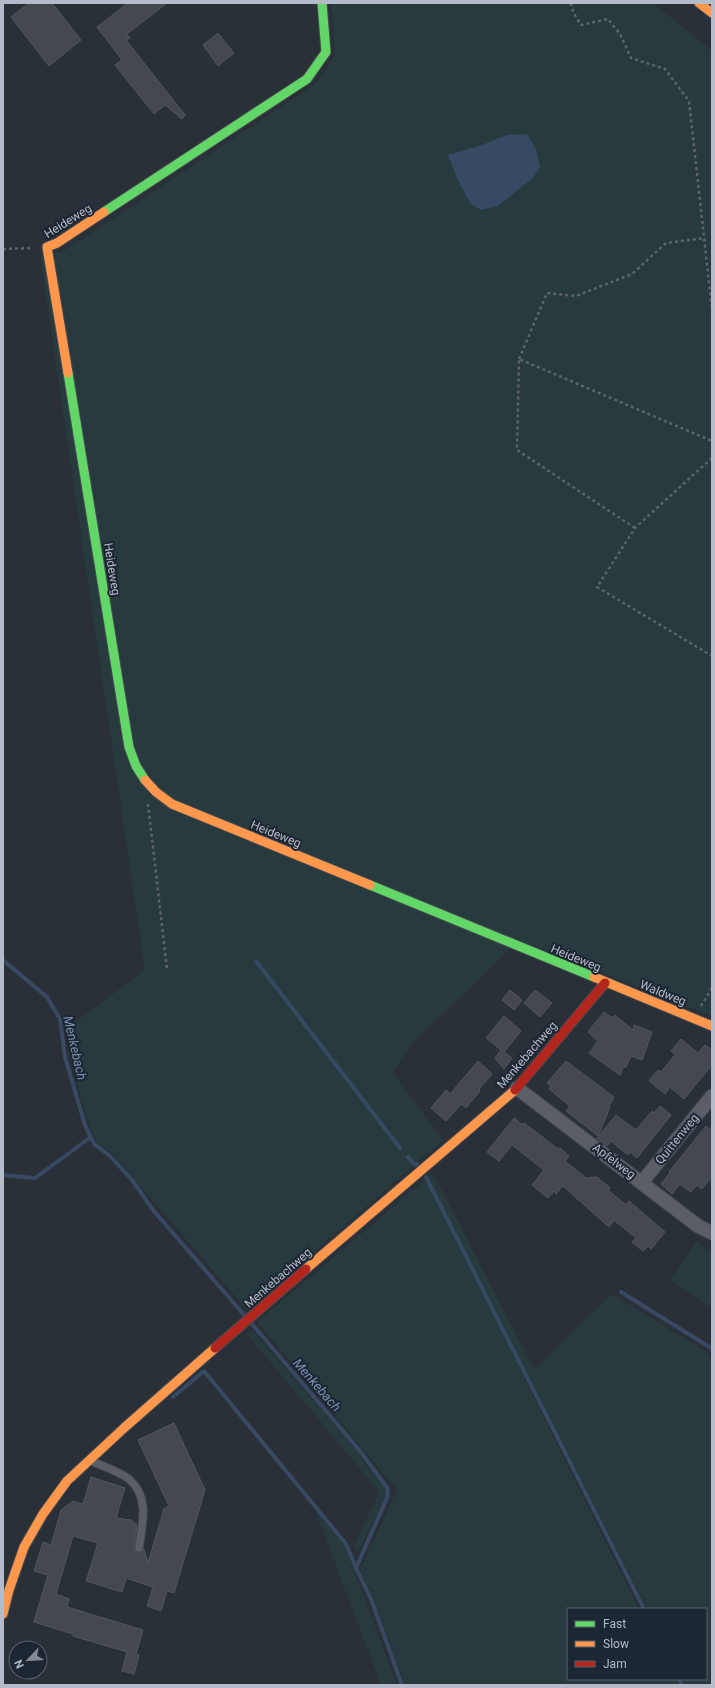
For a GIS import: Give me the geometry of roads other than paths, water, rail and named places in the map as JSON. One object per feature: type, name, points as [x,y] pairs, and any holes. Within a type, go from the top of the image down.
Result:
[{"type":"main road","name":"Heideweg","points":[[322,3],[326,52],[306,79],[169,171],[57,243],[47,247],[129,747],[135,767],[151,788],[172,804],[605,983]]},
{"type":"main road","points":[[700,3],[712,13]]},
{"type":"main road","name":"Waldweg","points":[[605,983],[712,1026]]},
{"type":"main road","name":"Menkebachweg","points":[[3,1614],[9,1590],[24,1548],[43,1514],[67,1481],[239,1327],[517,1088],[605,983]]},
{"type":"street","name":"Apfelweg","points":[[517,1088],[698,1226],[712,1233]]},
{"type":"street","name":"Quittenweg","points":[[642,1182],[712,1096]]},
{"type":"lane","points":[[90,1460],[129,1479],[141,1494],[143,1516],[139,1548]]},
{"type":"water","points":[[527,134],[536,149],[540,167],[533,178],[498,206],[481,210],[470,203],[456,176],[448,155],[482,145],[507,135]]},
{"type":"waterway","name":"Menkebach","points":[[3,960],[47,997],[60,1019],[65,1057],[85,1125],[94,1144],[110,1156],[132,1180],[153,1210],[245,1316]]},
{"type":"waterway","points":[[256,961],[400,1148]]},
{"type":"waterway","name":"Menkebach","points":[[3,1175],[35,1178],[91,1137]]},
{"type":"waterway","points":[[408,1157],[415,1165],[417,1164]]},
{"type":"waterway","points":[[426,1177],[643,1608]]},
{"type":"waterway","points":[[621,1292],[712,1350]]},
{"type":"waterway","name":"Menkebach","points":[[251,1323],[360,1451],[388,1489],[387,1498],[356,1568],[371,1599],[402,1685]]},
{"type":"waterway","points":[[173,1397],[204,1371],[346,1544],[356,1568]]},
{"type":"waterway","points":[[680,1680],[682,1685]]}]
